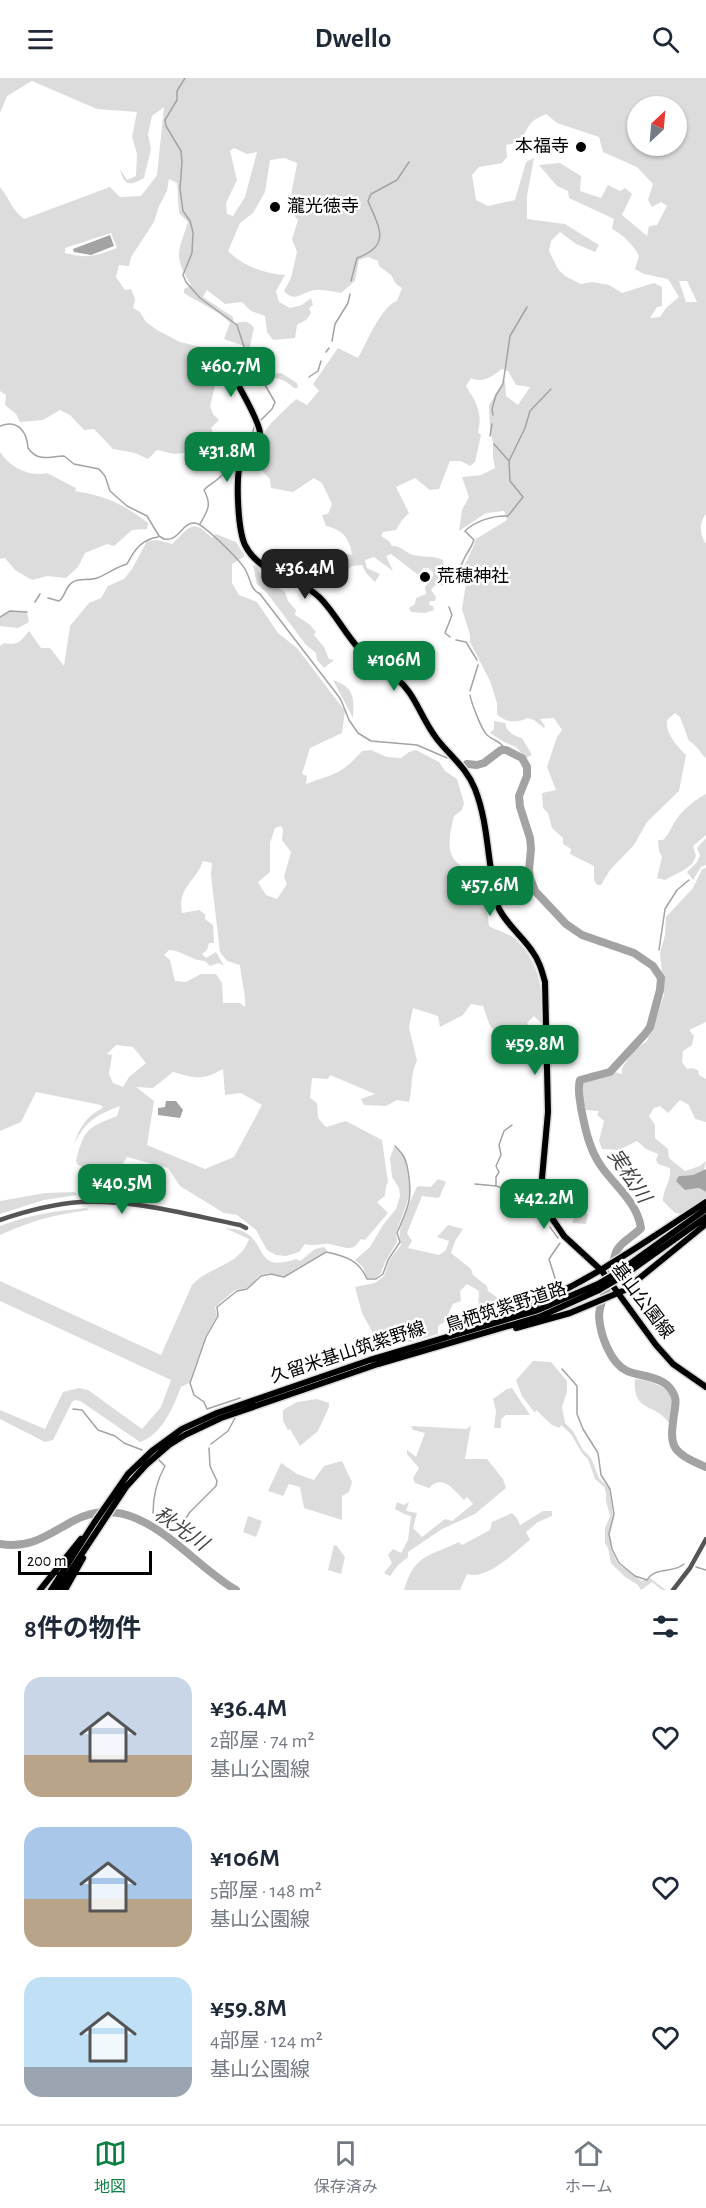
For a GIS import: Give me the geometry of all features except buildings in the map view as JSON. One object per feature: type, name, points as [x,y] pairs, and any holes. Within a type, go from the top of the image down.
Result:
[{"type":"main road","name":"基山公園線","points":[[222,357],[235,378],[259,430],[257,440],[243,455],[239,473],[241,525],[246,547],[268,569],[298,581],[322,600],[360,650],[402,684],[431,731],[462,766],[474,785],[499,909],[508,924],[536,956],[545,982],[548,1112],[542,1178],[547,1211],[564,1236],[602,1270],[656,1345],[673,1364],[706,1387]]},
{"type":"main road","points":[[489,1329],[602,1270],[706,1202]]},
{"type":"main road","name":"久留米基山筑紫野線","points":[[51,1590],[93,1524],[115,1497],[128,1474],[152,1451],[196,1422],[404,1349],[489,1329],[598,1287],[622,1274],[706,1209]]},
{"type":"main road","points":[[622,1274],[706,1217]]},
{"type":"main road","points":[[489,1329],[544,1321],[618,1293],[706,1224]]},
{"type":"main road","points":[[65,1590],[115,1497]]},
{"type":"main road","points":[[40,1590],[93,1524]]},
{"type":"main road","points":[[58,1590],[101,1526]]},
{"type":"street","points":[[0,1220],[52,1206],[94,1202],[131,1205],[246,1228]]},
{"type":"street","points":[[673,1590],[706,1539]]},
{"type":"shaded area","points":[[0,78],[706,78],[706,514],[701,529],[706,544],[706,758],[689,741],[680,717],[675,713],[667,720],[668,730],[686,755],[679,791],[647,822],[634,845],[610,870],[601,885],[597,885],[594,880],[594,866],[570,854],[571,849],[563,844],[563,838],[552,828],[548,813],[543,808],[542,793],[556,790],[547,767],[557,737],[562,730],[554,718],[540,719],[544,728],[534,720],[527,718],[512,721],[497,714],[497,703],[490,681],[470,642],[462,609],[466,583],[461,579],[462,574],[476,539],[507,520],[504,511],[486,513],[459,531],[462,510],[469,497],[462,477],[481,475],[495,468],[489,405],[505,380],[506,396],[518,405],[530,387],[516,385],[508,371],[502,369],[483,380],[471,378],[466,386],[478,408],[480,419],[478,432],[481,435],[475,462],[470,466],[461,461],[450,461],[439,489],[430,490],[415,478],[396,487],[409,513],[396,530],[383,532],[381,536],[392,546],[411,554],[443,560],[446,580],[442,586],[439,584],[431,590],[436,597],[435,601],[430,601],[429,605],[433,606],[434,610],[425,613],[411,612],[409,608],[415,604],[416,598],[426,594],[425,587],[433,576],[433,572],[428,568],[423,568],[421,574],[417,574],[391,554],[386,556],[393,571],[374,557],[365,560],[367,568],[380,574],[375,582],[362,565],[352,566],[345,572],[341,568],[347,554],[352,555],[351,549],[341,532],[326,526],[322,515],[328,514],[332,504],[322,483],[314,478],[293,492],[271,488],[270,479],[259,468],[253,453],[262,441],[265,431],[296,399],[307,405],[319,391],[313,384],[338,348],[358,358],[380,317],[391,304],[397,301],[402,288],[379,266],[378,261],[368,257],[359,260],[355,281],[341,293],[316,290],[296,297],[284,291],[291,278],[297,252],[292,239],[298,220],[294,215],[291,201],[297,163],[284,158],[270,160],[265,192],[253,213],[240,223],[228,251],[240,261],[255,268],[285,275],[276,291],[279,302],[290,308],[302,305],[311,298],[313,305],[309,308],[311,313],[306,320],[297,325],[295,338],[273,340],[267,332],[265,316],[251,311],[242,302],[225,304],[207,290],[203,297],[233,317],[234,324],[245,322],[252,325],[254,328],[250,346],[263,371],[269,374],[281,373],[297,383],[298,388],[276,378],[264,381],[244,346],[224,339],[230,323],[214,310],[184,293],[184,289],[191,285],[182,267],[179,254],[188,222],[179,213],[177,183],[169,179],[167,191],[154,222],[131,257],[129,266],[119,265],[116,277],[125,290],[131,289],[135,299],[133,308],[140,312],[146,322],[180,342],[206,348],[213,352],[221,362],[210,406],[213,414],[219,420],[211,428],[219,447],[211,460],[199,457],[194,464],[184,465],[191,452],[175,454],[157,450],[148,459],[135,453],[113,449],[94,429],[84,430],[70,415],[60,410],[43,420],[20,422],[16,414],[5,405],[6,395],[0,391],[0,187],[24,219],[110,187],[120,197],[141,196],[157,175],[164,107],[152,116],[148,134],[151,149],[144,178],[128,183],[123,178],[120,169],[127,180],[136,176],[137,154],[132,137],[137,112],[97,109],[32,81],[7,96],[0,113]],"holes":[[[546,114],[557,123],[599,137],[603,152],[637,167],[653,184],[648,200],[652,207],[661,202],[667,206],[657,225],[649,226],[647,236],[622,215],[632,194],[625,188],[620,191],[608,185],[601,198],[580,191],[581,176],[560,163],[539,165],[557,186],[568,191],[569,198],[614,219],[612,229],[628,241],[639,256],[635,269],[644,274],[668,279],[679,297],[666,308],[660,317],[650,318],[657,307],[662,306],[662,287],[654,283],[622,293],[609,285],[592,282],[581,284],[565,276],[558,269],[549,251],[551,241],[560,232],[576,244],[595,252],[599,245],[565,224],[527,219],[527,196],[534,158],[526,162],[515,200],[488,206],[476,200],[472,175],[479,167],[502,163],[507,157],[506,145],[521,140],[532,122]],[[234,148],[247,154],[257,152],[245,197],[233,216],[227,214],[226,203],[237,180],[230,151]],[[111,233],[117,248],[91,256],[65,253],[65,248]],[[679,281],[687,281],[697,302],[686,302]]]},
{"type":"shaded area","points":[[110,235],[114,246],[91,255],[74,252],[73,249]]},
{"type":"shaded area","points":[[0,452],[9,463],[21,470],[34,474],[47,473],[76,488],[75,491],[96,495],[122,506],[148,523],[147,529],[132,530],[114,546],[107,544],[85,553],[78,567],[66,578],[47,576],[32,580],[15,570],[5,558],[0,559]]},
{"type":"shaded area","points":[[194,526],[201,528],[212,538],[216,534],[236,542],[245,556],[232,564],[232,583],[239,595],[257,602],[278,633],[297,648],[345,711],[342,733],[310,748],[302,774],[307,776],[306,784],[343,769],[362,751],[371,750],[387,757],[401,758],[416,750],[439,762],[445,771],[457,779],[464,803],[462,810],[454,816],[450,842],[452,855],[460,865],[461,881],[465,887],[474,890],[478,903],[487,910],[489,926],[511,936],[523,947],[539,978],[543,1025],[534,1016],[527,1023],[531,1032],[528,1039],[520,1042],[507,1043],[495,1038],[496,1032],[490,1026],[483,1006],[471,1004],[463,1015],[440,1027],[438,1016],[413,1008],[409,1027],[417,1061],[413,1071],[409,1102],[397,1100],[386,1106],[364,1105],[361,1099],[375,1094],[330,1075],[328,1079],[312,1078],[310,1098],[317,1103],[318,1118],[326,1127],[346,1121],[382,1140],[388,1182],[385,1196],[377,1202],[388,1213],[365,1240],[361,1239],[351,1248],[329,1244],[305,1244],[299,1252],[286,1256],[276,1255],[267,1250],[256,1230],[237,1215],[224,1213],[180,1186],[168,1168],[127,1157],[115,1176],[104,1179],[91,1178],[91,1195],[86,1194],[85,1180],[90,1169],[78,1165],[76,1161],[82,1142],[93,1127],[117,1116],[120,1106],[92,1120],[74,1144],[84,1123],[92,1114],[103,1108],[101,1105],[36,1092],[21,1122],[0,1131],[0,646],[4,643],[19,642],[29,631],[41,648],[50,648],[64,666],[70,626],[89,603],[101,598],[108,586],[124,579],[147,541],[157,540],[172,544],[187,529]],"holes":[[[281,826],[282,840],[291,852],[284,877],[287,884],[277,899],[266,895],[258,882],[270,872],[270,843],[275,828]],[[203,861],[212,863],[211,875],[220,952],[227,961],[240,965],[245,1007],[240,1003],[223,1003],[222,983],[216,974],[201,974],[186,982],[175,981],[170,960],[164,955],[169,950],[205,961],[210,966],[219,963],[224,966],[216,952],[206,958],[202,954],[207,950],[209,943],[214,943],[213,925],[205,919],[205,914],[199,910],[182,913],[182,897]],[[116,1045],[133,1047],[146,1063],[129,1077],[123,1087],[113,1083],[109,1074],[112,1055],[107,1054]],[[223,1069],[225,1095],[241,1093],[262,1105],[234,1157],[205,1169],[147,1145],[154,1101],[136,1087],[153,1088],[173,1072],[198,1077]]]},
{"type":"shaded area","points":[[253,565],[257,566],[261,576],[285,592],[288,601],[296,610],[295,615],[309,624],[316,632],[314,635],[324,647],[329,659],[334,660],[324,668],[317,660],[316,653],[306,645],[267,593],[257,584]]},
{"type":"shaded area","points":[[12,611],[27,612],[29,622],[18,628],[0,626],[0,618]]},
{"type":"shaded area","points":[[333,680],[346,686],[352,694],[353,718]]},
{"type":"shaded area","points":[[494,721],[505,723],[511,733],[522,738],[532,755],[526,758],[516,747],[490,733],[494,729]]},
{"type":"shaded area","points":[[706,794],[706,835],[693,846],[696,856],[692,864],[665,880],[657,878],[662,857],[658,840],[663,840],[685,809]]},
{"type":"shaded area","points":[[706,838],[706,865],[701,867],[693,880],[687,872],[697,862],[700,855],[697,848]]},
{"type":"shaded area","points":[[706,868],[706,1022],[689,1030],[694,1036],[692,1045],[683,1051],[682,1062],[687,1069],[698,1070],[699,1075],[706,1079],[706,1122],[695,1119],[689,1105],[680,1100],[668,1113],[660,1106],[654,1108],[649,1116],[655,1125],[655,1138],[668,1149],[669,1158],[685,1171],[700,1166],[706,1161],[704,1170],[693,1175],[679,1176],[685,1190],[699,1188],[706,1192],[706,1198],[681,1214],[675,1213],[663,1201],[670,1168],[658,1164],[656,1160],[658,1154],[646,1149],[637,1141],[619,1150],[602,1149],[599,1141],[604,1121],[597,1115],[599,1111],[585,1110],[581,1089],[576,1086],[579,1078],[594,1072],[611,1071],[622,1074],[622,1068],[635,1049],[646,1042],[664,995],[660,953],[665,935],[666,917],[693,888],[702,869]]},
{"type":"shaded area","points":[[166,1101],[176,1101],[183,1110],[180,1118],[158,1115],[158,1108],[165,1107]]},
{"type":"shaded area","points":[[394,1147],[405,1156],[410,1194],[396,1233],[397,1242],[381,1273],[376,1278],[367,1278],[363,1267],[355,1260],[370,1247],[396,1209],[400,1196],[399,1188],[392,1177],[390,1158]]},
{"type":"shaded area","points":[[706,1169],[706,1192],[699,1188],[685,1190],[676,1181],[679,1176],[693,1175]]},
{"type":"shaded area","points":[[438,1179],[446,1182],[439,1198],[422,1196],[407,1233],[412,1241],[408,1248],[439,1255],[446,1250],[449,1241],[437,1237],[448,1225],[463,1229],[451,1253],[471,1269],[473,1275],[498,1298],[500,1304],[485,1312],[478,1309],[479,1291],[467,1284],[460,1291],[461,1301],[453,1304],[444,1322],[438,1326],[438,1334],[412,1342],[397,1341],[380,1346],[362,1313],[355,1287],[375,1283],[384,1276],[389,1261],[401,1245],[401,1227],[416,1189],[418,1186],[431,1187]]},
{"type":"shaded area","points":[[75,1192],[77,1195],[44,1200],[0,1214],[0,1201],[45,1193]]},
{"type":"shaded area","points":[[86,1208],[89,1210],[44,1219],[0,1235],[0,1226],[11,1222],[42,1214]]},
{"type":"shaded area","points":[[577,1210],[588,1214],[586,1224],[572,1223]]},
{"type":"shaded area","points":[[225,1228],[244,1232],[251,1237],[268,1260],[274,1262],[296,1259],[300,1261],[315,1249],[324,1247],[327,1250],[284,1276],[270,1273],[260,1275],[247,1288],[235,1290],[215,1307],[217,1316],[205,1337],[189,1383],[181,1387],[166,1419],[155,1433],[140,1442],[80,1401],[75,1400],[53,1440],[45,1442],[0,1419],[0,1410],[45,1429],[63,1392],[79,1388],[88,1390],[142,1429],[161,1407],[171,1380],[0,1301],[0,1281],[161,1355],[192,1285],[239,1255],[245,1248],[249,1239]]},
{"type":"shaded area","points":[[533,1361],[551,1362],[567,1381],[567,1392],[562,1407],[565,1423],[591,1458],[599,1478],[609,1488],[613,1514],[609,1534],[611,1549],[618,1564],[642,1581],[650,1578],[666,1590],[662,1590],[652,1582],[641,1590],[611,1563],[605,1543],[605,1528],[610,1516],[604,1487],[595,1479],[588,1459],[571,1434],[561,1425],[560,1428],[552,1425],[536,1410],[535,1413],[522,1396],[516,1380]]},
{"type":"shaded area","points":[[635,1379],[657,1384],[674,1398],[669,1423],[663,1416],[640,1402],[635,1390]]},
{"type":"shaded area","points":[[512,1388],[530,1415],[506,1415],[501,1419],[501,1428],[494,1428],[496,1411],[493,1399]]},
{"type":"shaded area","points":[[317,1399],[329,1403],[329,1407],[318,1431],[300,1446],[283,1421],[283,1410],[297,1402]]},
{"type":"shaded area","points":[[471,1425],[465,1459],[487,1459],[503,1479],[506,1488],[475,1514],[442,1529],[408,1552],[408,1557],[390,1576],[384,1573],[392,1563],[388,1555],[393,1549],[401,1553],[408,1540],[411,1516],[395,1509],[397,1502],[404,1505],[409,1502],[406,1511],[417,1513],[413,1528],[422,1537],[445,1519],[452,1521],[473,1504],[467,1497],[464,1500],[443,1483],[439,1482],[429,1488],[415,1483],[413,1478],[419,1468],[407,1454],[407,1450],[416,1457],[425,1433],[413,1430],[411,1426],[467,1429]]},
{"type":"shaded area","points":[[342,1461],[352,1482],[349,1492],[342,1496],[342,1520],[304,1508],[300,1487],[289,1484],[283,1496],[268,1491],[281,1463],[297,1474],[314,1480],[324,1466]]},
{"type":"shaded area","points":[[543,1511],[552,1511],[552,1516],[538,1522],[526,1532],[530,1540],[491,1569],[475,1575],[467,1574],[460,1590],[404,1590],[413,1569],[431,1554],[459,1542],[462,1545],[490,1530],[492,1522],[512,1513],[520,1525]]},
{"type":"shaded area","points":[[248,1516],[262,1521],[256,1537],[243,1532]]},
{"type":"shaded area","points":[[334,1545],[345,1557],[341,1574],[328,1570]]},
{"type":"waterway","points":[[185,78],[177,91],[177,100],[165,120],[166,126],[181,151],[180,189],[183,211],[190,221],[193,232],[192,253],[183,275],[200,298],[237,325],[246,353],[275,402],[272,409],[260,421]]},
{"type":"waterway","points":[[351,281],[357,258],[368,253],[379,241],[380,234],[368,201],[371,194],[397,180],[409,162]]},
{"type":"waterway","points":[[332,341],[335,324],[348,303],[350,294]]},
{"type":"waterway","points":[[493,415],[492,409],[496,395],[503,384],[510,336],[527,307]]},
{"type":"waterway","points":[[326,352],[329,348]]},
{"type":"waterway","points":[[309,377],[318,371],[321,361]]},
{"type":"waterway","points":[[449,580],[458,571],[474,540],[465,531],[485,519],[508,516],[523,497],[510,481],[509,461],[525,428],[530,411],[551,389]]},
{"type":"waterway","points":[[0,426],[12,424],[20,428],[26,437],[28,448],[36,456],[44,458],[64,456],[74,464],[99,469],[105,476],[110,491],[127,506],[147,516],[159,536],[164,539],[173,538],[191,524],[200,525],[243,566],[254,590],[260,594],[341,700],[349,720],[358,733],[371,741],[417,745],[447,758]]},
{"type":"waterway","points":[[490,436],[492,424]]},
{"type":"waterway","points":[[200,524],[208,507],[204,490],[241,455],[254,427]]},
{"type":"waterway","points":[[494,444],[509,461]]},
{"type":"waterway","points":[[48,598],[59,601],[73,582],[97,578],[127,564],[139,546],[147,540],[158,537]]},
{"type":"waterway","points":[[35,602],[40,594]]},
{"type":"waterway","points":[[449,607],[452,615],[445,633],[450,637]]},
{"type":"waterway","points":[[0,617],[10,611],[27,612]]},
{"type":"waterway","points":[[456,640],[466,642],[477,660]]},
{"type":"waterway","points":[[470,691],[478,665]]},
{"type":"waterway","points":[[470,695],[485,732],[506,750]]},
{"type":"waterway","name":"実松川","points":[[467,764],[484,763],[501,750],[522,758],[527,767],[527,776],[519,796],[520,807],[530,838],[529,870],[535,891],[566,924],[582,935],[634,953],[653,966],[661,978],[650,1027],[645,1034],[610,1072],[580,1080],[579,1084],[583,1116],[593,1153],[630,1202],[641,1228],[617,1250],[599,1316],[601,1331],[616,1362],[627,1371],[663,1382],[672,1391],[676,1401],[672,1431],[674,1446],[685,1457],[706,1467]]},
{"type":"waterway","points":[[659,950],[665,909],[677,890],[689,880]]},
{"type":"waterway","points":[[496,1185],[499,1172],[496,1166],[501,1155],[499,1145],[504,1131],[512,1125]]},
{"type":"waterway","points":[[240,1398],[207,1409],[204,1402],[194,1395],[190,1383],[206,1337],[218,1316],[217,1307],[237,1291],[247,1289],[261,1276],[271,1274],[284,1277],[326,1252],[356,1263],[367,1279],[376,1279],[383,1274],[388,1260],[400,1242],[397,1233],[410,1197],[406,1163],[403,1155],[395,1146]]},
{"type":"waterway","points":[[475,1184],[496,1186],[513,1191],[539,1208]]},
{"type":"waterway","points":[[550,1227],[558,1238]]},
{"type":"waterway","points":[[559,1291],[549,1259],[560,1243]]},
{"type":"waterway","points":[[562,1369],[577,1386],[577,1414],[583,1429],[598,1453],[601,1475],[610,1489],[614,1514],[609,1534],[612,1549],[619,1563],[635,1576],[647,1580],[659,1571],[674,1569],[684,1564]]},
{"type":"waterway","points":[[73,1409],[82,1410],[98,1430],[142,1450]]},
{"type":"waterway","points":[[211,1444],[228,1431],[235,1418]]},
{"type":"waterway","points":[[179,1529],[190,1512],[216,1486],[217,1481],[210,1466],[209,1448]]},
{"type":"waterway","points":[[153,1513],[156,1489],[165,1466],[158,1459]]},
{"type":"waterway","name":"秋光川","points":[[0,1544],[30,1543],[73,1521],[96,1513],[118,1513],[140,1520],[160,1532],[236,1590]]},
{"type":"waterway","points":[[696,1567],[706,1570]]},
{"type":"place","name":"本福寺","points":[[581,147]]},
{"type":"place","name":"瀧光徳寺","points":[[275,207]]},
{"type":"place","name":"荒穂神社","points":[[425,577]]}]
